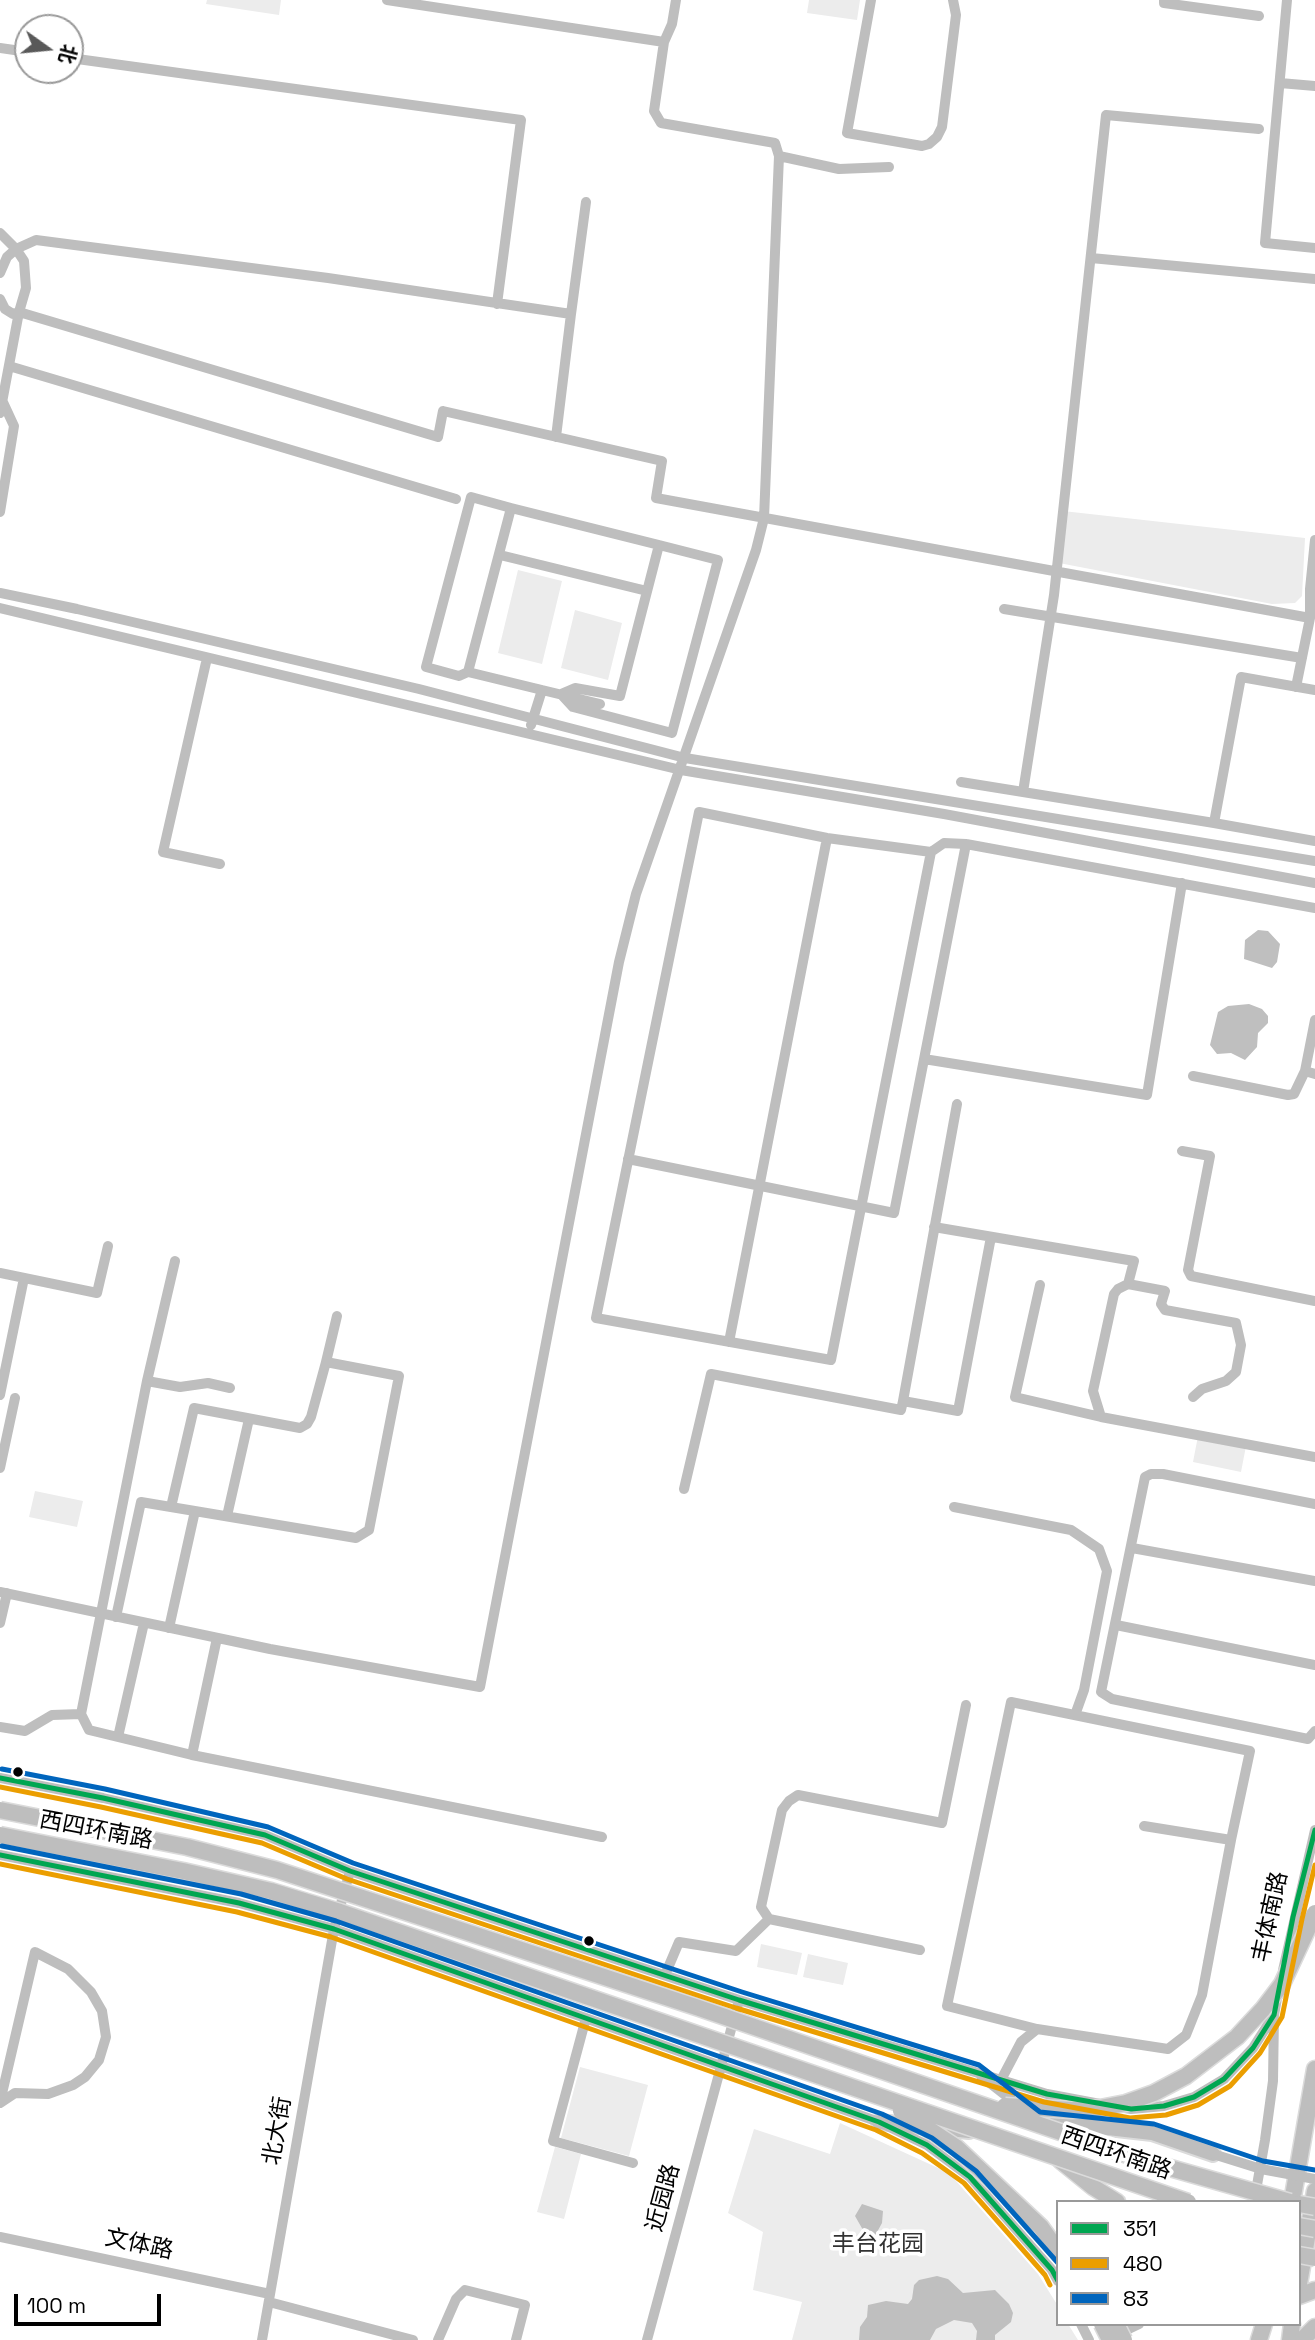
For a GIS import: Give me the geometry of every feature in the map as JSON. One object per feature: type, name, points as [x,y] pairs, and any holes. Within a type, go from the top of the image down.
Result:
[{"type":"highway","name":"西四环南路","points":[[0,1810],[107,1830]]},
{"type":"highway","name":"西四环南路","points":[[0,1835],[183,1871]]},
{"type":"highway","name":"西四环南路","points":[[226,1857],[686,2003],[1142,2160],[1284,2200]]},
{"type":"highway","name":"西四环南路","points":[[208,1877],[271,1891],[340,1912],[1182,2200]]},
{"type":"highway","points":[[981,2104],[1072,2110],[1101,2108],[1154,2094],[1186,2077],[1237,2037],[1264,2009],[1282,1983],[1315,1913]]},
{"type":"highway","points":[[1291,2200],[1315,2068]]},
{"type":"highway","points":[[885,2100],[957,2148],[1056,2238]]},
{"type":"highway","points":[[1060,2161],[1114,2200]]},
{"type":"highway","points":[[1301,2272],[1315,2191]]},
{"type":"highway","points":[[1041,2227],[1056,2248]]},
{"type":"highway","points":[[1302,2340],[1315,2327]]},
{"type":"main road","name":"西四环南路","points":[[107,1830],[226,1857]]},
{"type":"main road","name":"西四环南路","points":[[258,1865],[344,1890],[1037,2120],[1152,2133],[1213,2154]]},
{"type":"main road","name":"西四环南路","points":[[183,1871],[270,1892],[337,1913],[1060,2161]]},
{"type":"main road","points":[[880,2122],[980,2132]]},
{"type":"street","points":[[387,0],[664,41]]},
{"type":"street","points":[[0,1623],[3,1592],[217,1638],[480,1687],[620,962],[636,894],[756,550],[764,518],[779,156],[775,143],[661,123],[654,111],[664,41],[672,24],[676,0]]},
{"type":"street","points":[[870,0],[847,133],[922,146],[937,137],[942,127],[956,15],[953,0]]},
{"type":"street","points":[[1164,0],[1164,3],[1259,16]]},
{"type":"street","points":[[1287,0],[1265,243],[1315,248]]},
{"type":"street","points":[[84,60],[521,120],[496,304]]},
{"type":"street","points":[[1280,83],[1315,86]]},
{"type":"street","points":[[1023,792],[1051,617],[1106,115],[1259,130]]},
{"type":"street","points":[[779,156],[839,169],[889,167]]},
{"type":"street","points":[[555,436],[586,202]]},
{"type":"street","points":[[0,233],[24,261],[27,276],[0,413]]},
{"type":"street","points":[[0,273],[7,257],[16,249],[36,240],[328,278],[570,314]]},
{"type":"street","points":[[1091,258],[1315,279]]},
{"type":"street","points":[[0,299],[5,309],[13,314],[19,312],[438,437],[443,411],[662,461],[656,498],[1310,618]]},
{"type":"street","points":[[9,366],[456,499]]},
{"type":"street","points":[[0,512],[14,426],[2,400]]},
{"type":"street","points":[[561,694],[573,707],[672,733],[718,560],[471,497],[426,667],[459,676],[468,672],[561,694],[600,704]]},
{"type":"street","points":[[468,672],[512,508]]},
{"type":"street","points":[[1296,687],[1310,618],[1315,540]]},
{"type":"street","points":[[561,694],[575,688],[620,696],[659,545]]},
{"type":"street","points":[[500,555],[647,592]]},
{"type":"street","points":[[0,593],[419,689],[685,758],[1315,861]]},
{"type":"street","points":[[0,608],[681,770],[944,814],[1315,883]]},
{"type":"street","points":[[1004,609],[1302,658]]},
{"type":"street","points":[[207,658],[163,852],[220,864]]},
{"type":"street","points":[[1214,822],[1241,677],[1315,690]]},
{"type":"street","points":[[528,734],[542,690]]},
{"type":"street","points":[[961,782],[1214,822],[1315,841]]},
{"type":"street","points":[[931,852],[831,1360],[596,1318],[699,812],[827,838],[931,852],[944,843],[966,844],[1315,908]]},
{"type":"street","points":[[729,1342],[827,838]]},
{"type":"street","points":[[628,1159],[894,1213],[966,844]]},
{"type":"street","points":[[924,1059],[1147,1095],[1182,883]]},
{"type":"street","points":[[1193,1076],[1288,1096],[1294,1094],[1310,1073],[1315,1020]]},
{"type":"street","points":[[684,1489],[711,1374],[901,1410],[957,1104]]},
{"type":"street","points":[[1182,1151],[1210,1156],[1188,1270],[1191,1276],[1315,1301]]},
{"type":"street","points":[[934,1227],[1134,1261],[1128,1284]]},
{"type":"street","points":[[904,1401],[958,1411],[991,1237]]},
{"type":"street","points":[[0,1273],[97,1293],[108,1246]]},
{"type":"street","points":[[175,1261],[147,1381],[81,1714],[89,1730],[192,1755],[601,1837]]},
{"type":"street","points":[[0,1395],[24,1278]]},
{"type":"street","points":[[1101,1417],[1093,1391],[1114,1294],[1128,1284],[1165,1291],[1161,1304],[1165,1310],[1236,1323],[1241,1345],[1236,1372],[1226,1381],[1202,1389],[1193,1397]]},
{"type":"street","points":[[1040,1285],[1015,1397],[1101,1417],[1315,1457]]},
{"type":"street","points":[[171,1507],[194,1408],[300,1428],[307,1424],[337,1316]]},
{"type":"street","points":[[117,1617],[141,1502],[356,1538],[369,1530],[399,1376],[326,1362]]},
{"type":"street","points":[[147,1381],[180,1387],[208,1383],[230,1388]]},
{"type":"street","points":[[0,1468],[15,1398]]},
{"type":"street","points":[[227,1516],[249,1419]]},
{"type":"street","points":[[1315,1504],[1163,1474],[1145,1477],[1101,1692],[1112,1699],[1308,1739],[1315,1731]]},
{"type":"street","points":[[954,1507],[1071,1530],[1099,1549],[1107,1571],[1084,1690],[1075,1715]]},
{"type":"street","points":[[169,1628],[195,1511]]},
{"type":"street","points":[[1132,1548],[1315,1581]]},
{"type":"street","points":[[118,1737],[144,1623]]},
{"type":"street","points":[[1116,1625],[1315,1665]]},
{"type":"street","points":[[192,1755],[217,1638]]},
{"type":"street","points":[[1011,1702],[1075,1715],[1250,1751],[1202,1995],[1186,2035],[1168,2049],[1037,2029],[947,2006],[1011,1702]]},
{"type":"street","points":[[920,1950],[769,1919],[761,1907],[782,1810],[798,1795],[942,1823],[966,1705]]},
{"type":"street","points":[[0,1727],[25,1731],[52,1715],[81,1714]]},
{"type":"street","name":"西四环南路","points":[[0,1778],[103,1798],[265,1835],[350,1871],[739,2000],[976,2073],[1037,2120]]},
{"type":"street","points":[[1144,1826],[1231,1840]]},
{"type":"street","name":"丰体南路","points":[[1274,2015],[1293,1917],[1314,1837]]},
{"type":"street","name":"西四环南路","points":[[0,1855],[239,1903],[334,1929],[880,2122],[926,2145],[970,2177],[1056,2277]]},
{"type":"street","name":"北大街","points":[[261,2340],[337,1913],[350,1871]]},
{"type":"street","points":[[665,1975],[679,1942],[736,1951],[769,1919]]},
{"type":"street","points":[[35,1952],[68,1969],[91,1992],[102,2011],[106,2037],[99,2060],[85,2077],[73,2085],[48,2094],[15,2093],[0,2102],[35,1952]]},
{"type":"street","name":"近园路","points":[[647,2340],[739,2000]]},
{"type":"street","points":[[976,2073],[1047,2094],[1131,2109],[1164,2106],[1194,2097],[1224,2079],[1254,2048],[1274,2015]]},
{"type":"street","points":[[1254,2200],[1273,2081],[1274,2015]]},
{"type":"street","points":[[586,2018],[553,2141],[633,2163]]},
{"type":"street","points":[[1001,2080],[1021,2042],[1037,2029]]},
{"type":"street","name":"西四环南路","points":[[1213,2154],[1261,2169],[1315,2179]]},
{"type":"street","name":"文体路","points":[[0,2237],[269,2298],[413,2340]]},
{"type":"street","points":[[438,2340],[456,2300],[465,2290],[525,2305],[516,2340]]},
{"type":"street","points":[[1107,2340],[1135,2326]]},
{"type":"green space","points":[[207,0],[281,0],[279,15],[206,4]]},
{"type":"green space","points":[[809,0],[860,0],[857,20],[807,13]]},
{"type":"green space","points":[[1063,511],[1305,538],[1302,596],[1295,603],[1272,604],[1059,563]]},
{"type":"green space","points":[[518,570],[562,581],[542,664],[498,653]]},
{"type":"green space","points":[[575,610],[622,623],[608,680],[561,668]]},
{"type":"green space","points":[[1198,1436],[1246,1446],[1241,1472],[1193,1462]]},
{"type":"green space","points":[[35,1491],[83,1501],[77,1527],[29,1517]]},
{"type":"green space","points":[[761,1944],[802,1953],[797,1975],[757,1967]]},
{"type":"green space","points":[[808,1954],[848,1963],[843,1985],[803,1977]]},
{"type":"green space","points":[[580,2067],[648,2085],[629,2156],[561,2138]]},
{"type":"green space","name":"丰台花园","points":[[840,2123],[949,2173],[1038,2274],[1056,2303],[1056,2326],[1069,2326],[1078,2340],[792,2340],[802,2302],[753,2290],[763,2232],[728,2213],[754,2129],[830,2154]]},
{"type":"green space","points":[[555,2147],[581,2154],[564,2219],[537,2212]]},
{"type":"shaded area","points":[[1258,930],[1268,931],[1280,944],[1277,962],[1272,968],[1244,959],[1245,940]]},
{"type":"shaded area","points":[[1249,1004],[1262,1009],[1268,1016],[1268,1023],[1258,1033],[1257,1047],[1245,1060],[1231,1053],[1217,1054],[1210,1045],[1218,1012],[1228,1006]]},
{"type":"shaded area","points":[[862,2204],[883,2211],[882,2223],[876,2234],[879,2244],[859,2248],[853,2243],[854,2238],[863,2230],[855,2216]]},
{"type":"shaded area","points":[[937,2276],[948,2279],[963,2293],[995,2290],[1009,2304],[1013,2313],[1011,2322],[995,2335],[995,2340],[976,2340],[977,2331],[972,2323],[954,2320],[936,2329],[930,2340],[859,2340],[860,2327],[867,2317],[868,2305],[886,2301],[908,2304],[912,2299],[914,2285],[919,2280]]},
{"type":"transit line","name":"83","points":[[2,1769],[105,1789],[268,1827],[353,1863],[742,1992],[979,2065],[1040,2112],[1154,2124],[1263,2161],[1315,2170]]},
{"type":"transit line","name":"351","points":[[0,1778],[103,1798],[265,1835],[350,1871],[739,2000],[1047,2094],[1131,2109],[1164,2106],[1194,2097],[1224,2079],[1253,2048],[1274,2015],[1293,1917],[1315,1830]]},
{"type":"transit line","name":"480","points":[[0,1787],[262,1843],[347,1879],[736,2008],[1044,2102],[1130,2118],[1166,2115],[1198,2105],[1230,2086],[1260,2053],[1282,2017],[1315,1865]]},
{"type":"transit line","name":"83","points":[[2,1846],[241,1894],[336,1921],[882,2114],[932,2138],[976,2171],[1056,2261]]},
{"type":"transit line","name":"351","points":[[0,1855],[239,1903],[334,1929],[879,2122],[927,2145],[970,2177],[1056,2277]]},
{"type":"transit line","name":"480","points":[[0,1864],[237,1912],[331,1937],[876,2130],[922,2153],[964,2183],[1045,2275],[1050,2285]]}]
